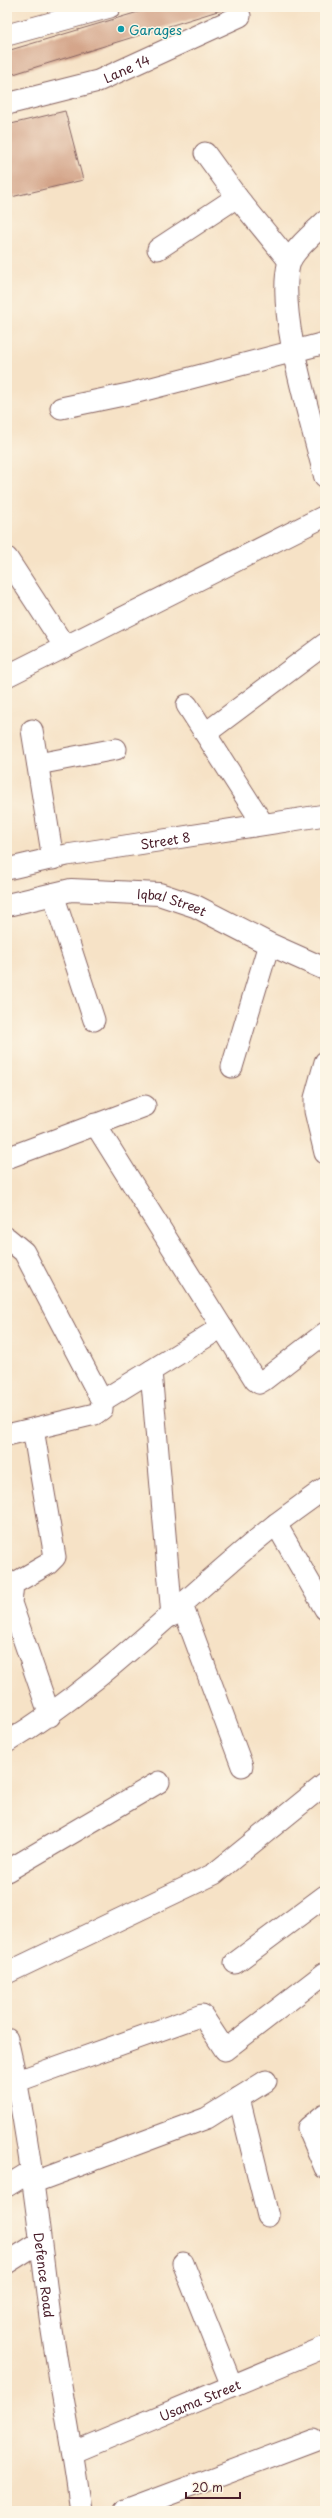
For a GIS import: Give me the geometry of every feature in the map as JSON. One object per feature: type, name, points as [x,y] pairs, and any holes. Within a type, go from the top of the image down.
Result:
[{"type":"street","points":[[7,35],[110,7]]},
{"type":"street","name":"Lane 14","points":[[7,104],[98,80],[240,16]]},
{"type":"street","points":[[205,153],[237,197],[290,262]]},
{"type":"street","points":[[158,249],[237,197]]},
{"type":"street","points":[[325,222],[307,240],[290,262],[287,318],[322,447],[325,476]]},
{"type":"street","points":[[61,408],[295,352],[325,343]]},
{"type":"street","points":[[7,676],[325,516]]},
{"type":"street","points":[[7,558],[65,647]]},
{"type":"street","points":[[206,733],[325,644]]},
{"type":"street","points":[[187,706],[206,733],[263,824]]},
{"type":"street","points":[[32,730],[53,858]]},
{"type":"street","points":[[38,764],[116,749]]},
{"type":"street","name":"Street 8","points":[[7,869],[53,858],[325,815]]},
{"type":"street","name":"Iqbal Street","points":[[7,906],[71,890],[160,894],[195,906],[269,944],[325,969]]},
{"type":"street","points":[[53,894],[94,1020]]},
{"type":"street","points":[[232,1067],[269,944]]},
{"type":"street","points":[[325,1062],[315,1098],[315,1111],[325,1153]]},
{"type":"street","points":[[7,1158],[145,1106]]},
{"type":"street","points":[[95,1124],[255,1380],[259,1383],[325,1332]]},
{"type":"street","points":[[7,1238],[24,1252],[102,1401],[102,1409],[95,1414],[7,1435]]},
{"type":"street","points":[[102,1401],[222,1328]]},
{"type":"street","points":[[151,1371],[177,1611],[242,1766]]},
{"type":"street","points":[[33,1429],[55,1557],[48,1564],[13,1584],[11,1603],[50,1716]]},
{"type":"street","points":[[7,1742],[50,1716],[177,1611],[276,1524],[325,1488]]},
{"type":"street","points":[[276,1524],[325,1609]]},
{"type":"street","points":[[7,1871],[160,1782]]},
{"type":"street","points":[[7,1973],[214,1874],[325,1784]]},
{"type":"street","points":[[235,1963],[325,1896]]},
{"type":"street","points":[[15,2082],[202,2015],[225,2050],[325,1973]]},
{"type":"street","name":"Defence Road","points":[[7,2039],[31,2178],[59,2377],[74,2452],[81,2511]]},
{"type":"street","points":[[7,2186],[207,2118],[266,2081]]},
{"type":"street","points":[[239,2098],[268,2216]]},
{"type":"street","points":[[325,2114],[308,2128],[325,2168]]},
{"type":"street","points":[[7,2263],[40,2242]]},
{"type":"street","points":[[183,2263],[232,2386]]},
{"type":"street","name":"Usama Street","points":[[74,2452],[325,2347]]},
{"type":"street","points":[[125,2511],[314,2440]]},
{"type":"building","name":"Garages","points":[[155,7],[221,7],[221,10],[7,76],[7,51]]},
{"type":"building","points":[[65,111],[83,180],[7,198],[7,125]]},
{"type":"place","name":"Garages","points":[[121,29]]}]
